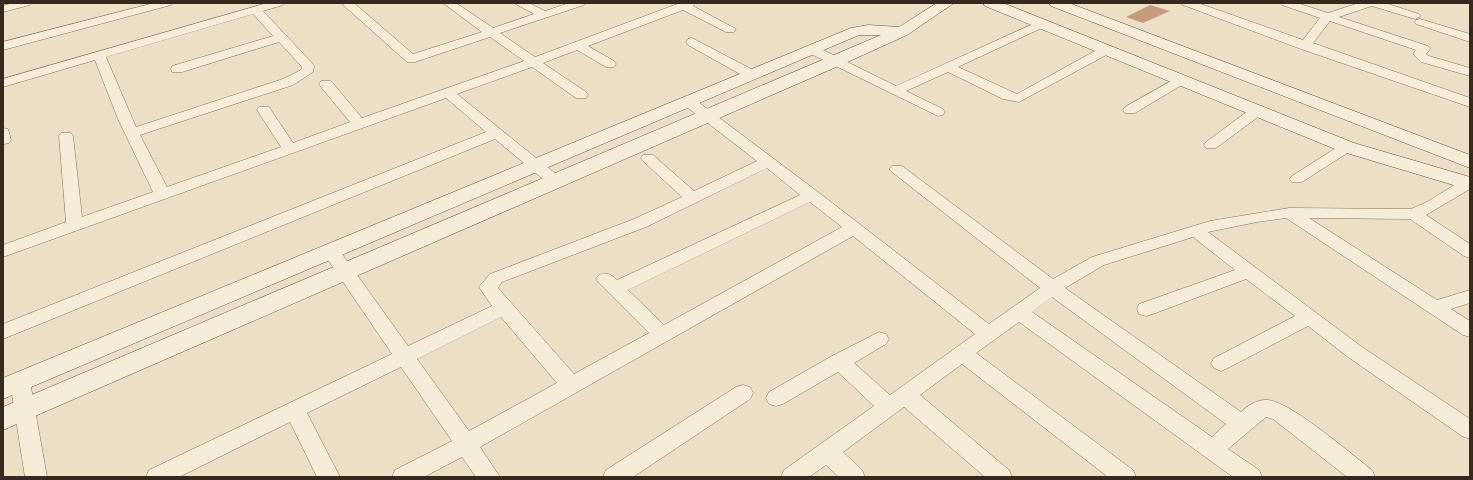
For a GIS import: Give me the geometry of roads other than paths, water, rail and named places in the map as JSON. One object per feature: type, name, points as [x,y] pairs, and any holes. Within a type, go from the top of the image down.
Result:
[{"type":"street","points":[[3,9],[26,3]]},
{"type":"street","points":[[3,46],[167,3]]},
{"type":"street","points":[[3,84],[279,3]]},
{"type":"street","points":[[347,3],[411,59],[580,3]]},
{"type":"street","points":[[449,3],[581,95]]},
{"type":"street","points":[[520,3],[544,16]]},
{"type":"street","points":[[990,3],[1347,147],[1469,183]]},
{"type":"street","points":[[1056,3],[1470,162]]},
{"type":"street","points":[[1187,3],[1305,46],[1470,103]]},
{"type":"street","points":[[1286,3],[1424,49]]},
{"type":"street","points":[[1305,46],[1327,17],[1370,3]]},
{"type":"street","points":[[1374,3],[1470,38]]},
{"type":"street","points":[[3,251],[162,193],[448,93],[687,4],[730,29]]},
{"type":"street","points":[[3,420],[837,61],[902,32],[951,4]]},
{"type":"street","points":[[132,133],[288,82],[307,72],[308,66],[255,10]]},
{"type":"street","points":[[896,91],[1042,24]]},
{"type":"street","points":[[1457,34],[1470,25]]},
{"type":"street","points":[[36,477],[25,410],[11,386],[534,164],[856,31],[874,30],[902,32]]},
{"type":"street","points":[[177,69],[281,38]]},
{"type":"street","points":[[1435,41],[1424,49],[1419,54],[1420,56],[1470,72]]},
{"type":"street","points":[[692,42],[752,75]]},
{"type":"street","points":[[578,45],[610,64]]},
{"type":"street","points":[[813,50],[938,112]]},
{"type":"street","points":[[948,67],[1008,96],[1019,98],[1106,50]]},
{"type":"street","points":[[99,56],[132,133],[162,193]]},
{"type":"street","points":[[1457,68],[1470,57]]},
{"type":"street","points":[[1130,110],[1180,80]]},
{"type":"street","points":[[326,84],[359,124]]},
{"type":"street","points":[[448,93],[556,182]]},
{"type":"street","points":[[688,101],[812,195],[988,334]]},
{"type":"street","points":[[264,110],[290,148]]},
{"type":"street","points":[[1211,145],[1257,111]]},
{"type":"street","points":[[3,332],[496,133]]},
{"type":"street","points":[[66,136],[75,225]]},
{"type":"street","points":[[1297,179],[1347,147]]},
{"type":"street","points":[[648,158],[692,198]]},
{"type":"street","points":[[571,386],[504,308],[488,287],[496,278],[630,227],[768,162]]},
{"type":"street","points":[[897,169],[1052,288],[1242,424]]},
{"type":"street","points":[[792,477],[1052,288],[1098,261],[1196,231],[1257,217],[1289,213],[1414,214],[1433,205],[1469,183]]},
{"type":"street","points":[[662,335],[610,284],[812,195]]},
{"type":"street","points":[[438,206],[457,225]]},
{"type":"street","points":[[1289,213],[1470,330]]},
{"type":"street","points":[[1414,214],[1470,252]]},
{"type":"street","points":[[403,477],[466,444],[854,228]]},
{"type":"street","points":[[1196,231],[1355,352],[1470,430]]},
{"type":"street","points":[[331,250],[348,272],[489,477]]},
{"type":"street","points":[[1146,309],[1249,271]]},
{"type":"street","points":[[1434,307],[1470,296]]},
{"type":"street","points":[[157,477],[504,308]]},
{"type":"street","points":[[1019,312],[1251,477]]},
{"type":"street","points":[[1222,363],[1309,316]]},
{"type":"street","points":[[776,398],[879,339]]},
{"type":"street","points":[[962,353],[1125,477]]},
{"type":"street","points":[[839,361],[897,401],[1000,477]]},
{"type":"street","points":[[614,477],[743,393]]},
{"type":"street","points":[[1213,449],[1260,410],[1264,408],[1272,409],[1281,413],[1364,477]]},
{"type":"street","points":[[295,410],[329,477]]},
{"type":"street","points":[[827,452],[854,477]]}]
